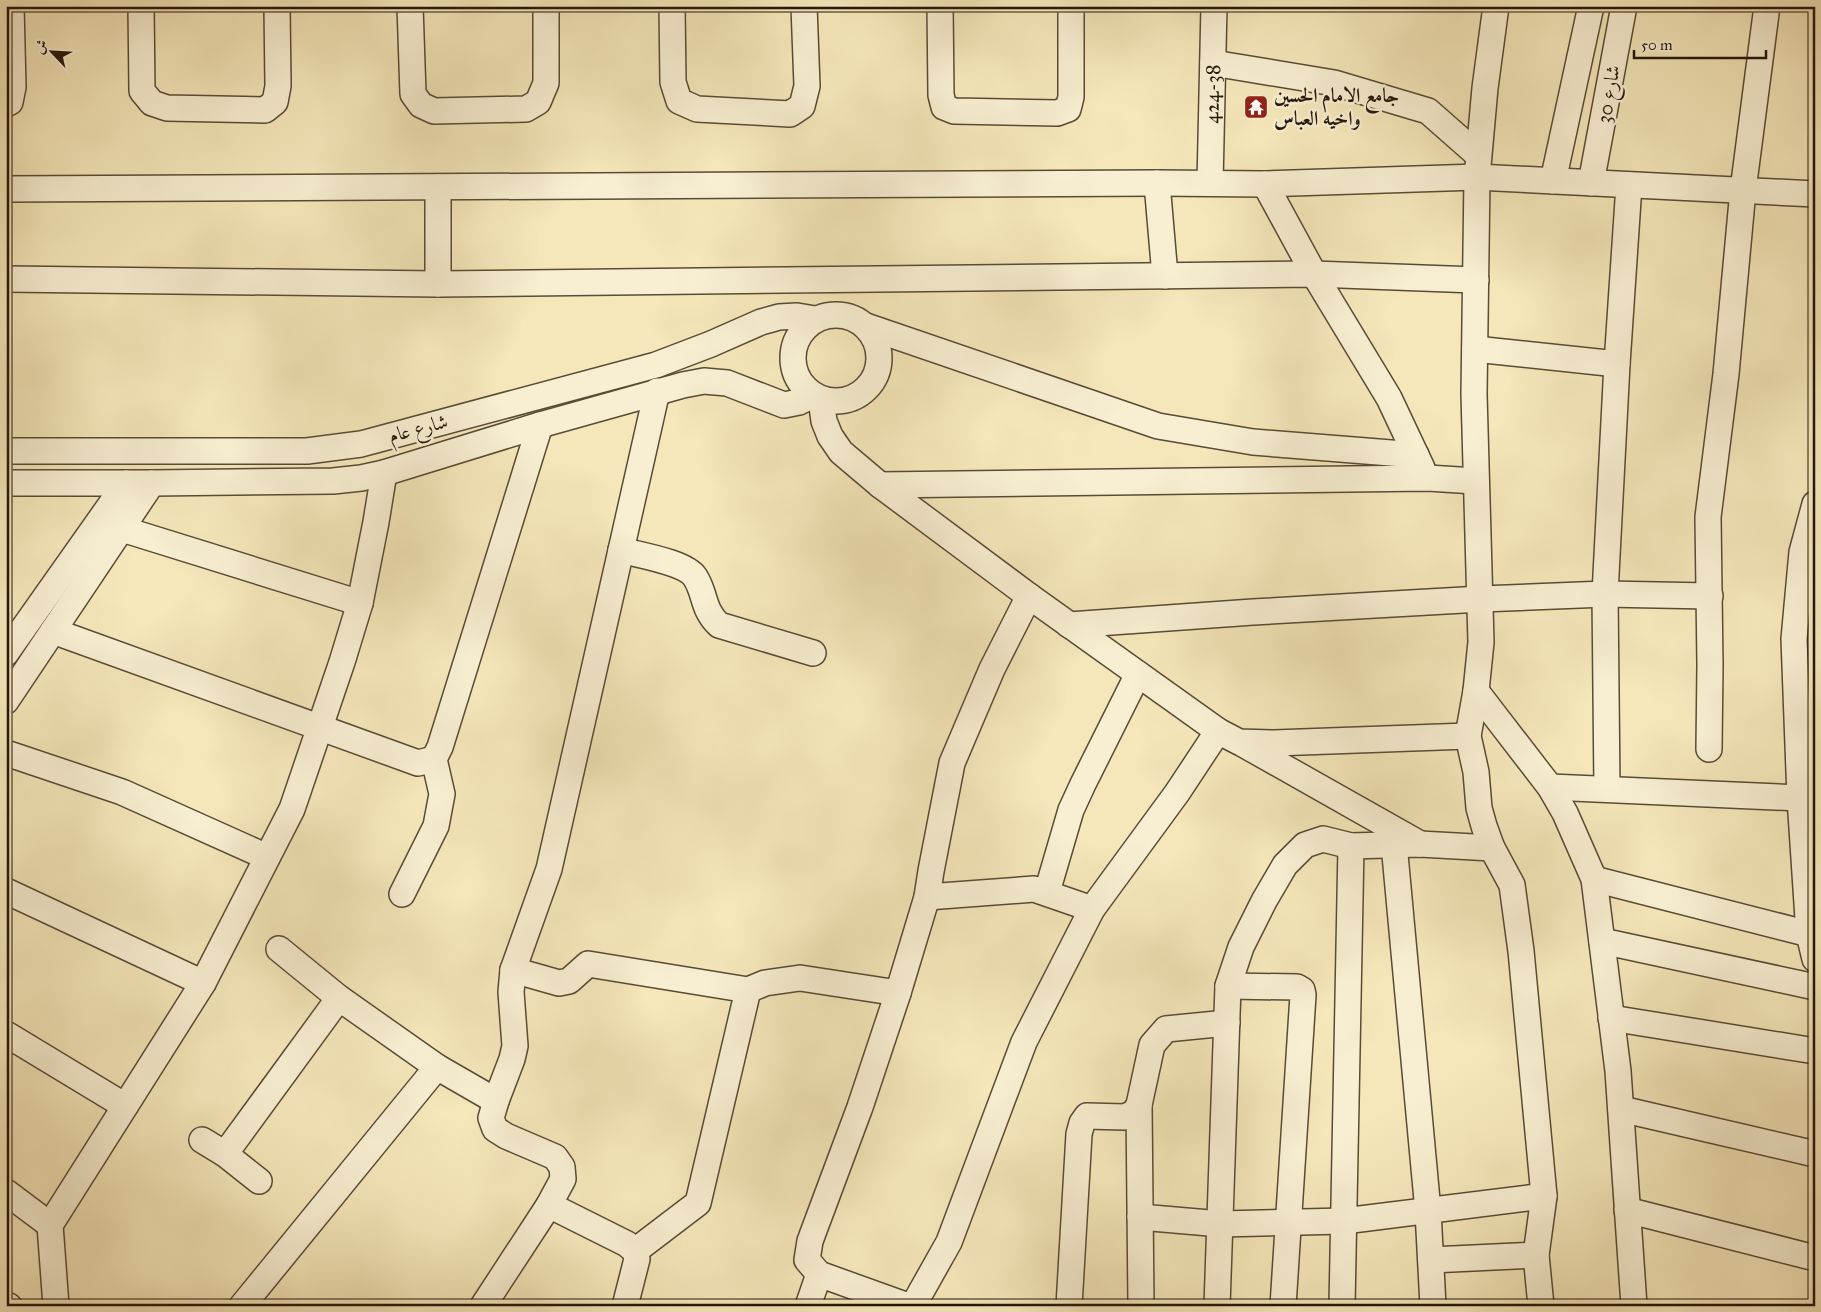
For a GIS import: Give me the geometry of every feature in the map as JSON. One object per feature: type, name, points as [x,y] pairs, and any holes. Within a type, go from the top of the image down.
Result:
[{"type":"street","points":[[6,104],[10,102],[13,87],[11,6]]},
{"type":"street","points":[[141,6],[142,91],[152,103],[167,108],[265,110],[275,102],[278,86],[277,6]]},
{"type":"street","points":[[410,6],[414,94],[421,105],[434,111],[526,109],[538,102],[546,83],[546,6]]},
{"type":"street","points":[[672,6],[673,82],[679,101],[697,109],[790,114],[802,106],[807,86],[804,6]]},
{"type":"street","points":[[940,6],[941,95],[944,106],[954,112],[1057,114],[1068,109],[1071,97],[1071,6]]},
{"type":"street","name":"424-38","points":[[1210,183],[1214,6]]},
{"type":"street","points":[[1496,6],[1477,166],[1474,394],[1481,642],[1476,691],[1468,736],[1477,780],[1479,808],[1492,848],[1512,885],[1521,951],[1544,1196],[1536,1255],[1542,1306]]},
{"type":"street","name":"شارع 30","points":[[1553,180],[1591,6]]},
{"type":"street","name":"شارع 30","points":[[1592,183],[1624,6]]},
{"type":"street","points":[[1709,749],[1710,596],[1708,517],[1726,374],[1743,190],[1767,6]]},
{"type":"street","points":[[1213,63],[1334,82],[1428,111],[1477,166]]},
{"type":"street","points":[[6,189],[1264,184],[1477,166],[1553,180],[1815,194]]},
{"type":"street","points":[[1157,183],[1165,276]]},
{"type":"street","points":[[1264,184],[1314,274],[1390,398],[1428,478]]},
{"type":"street","points":[[1607,789],[1605,594],[1629,184]]},
{"type":"street","points":[[438,187],[438,284]]},
{"type":"street","points":[[6,279],[438,284],[1314,274],[1476,280]]},
{"type":"street","points":[[820,280],[824,317]]},
{"type":"street","name":"شارع عام","points":[[6,451],[308,451],[361,444],[656,365],[761,322],[797,316],[824,317]]},
{"type":"street","points":[[866,326],[876,340],[880,356],[877,373],[868,388],[854,397],[838,402],[817,397],[800,383],[793,366],[794,348],[801,331],[824,317],[851,316],[866,326],[1158,426],[1253,442],[1416,455]]},
{"type":"street","points":[[1475,349],[1617,364]]},
{"type":"street","name":"شارع عام","points":[[6,483],[333,481],[384,473],[657,391],[704,381],[727,383],[784,405],[817,397]]},
{"type":"street","points":[[482,1306],[549,1205],[563,1179],[562,1167],[555,1157],[506,1136],[495,1129],[492,1118],[515,1046],[511,992],[512,970],[550,869],[657,391]]},
{"type":"street","points":[[817,397],[830,436],[841,452],[880,485],[1028,596],[1218,730],[1321,786],[1420,844]]},
{"type":"street","points":[[402,894],[436,826],[442,794],[434,759],[440,747],[540,425]]},
{"type":"street","points":[[256,451],[256,481]]},
{"type":"street","points":[[56,1306],[50,1225],[203,982],[292,808],[360,603],[384,473]]},
{"type":"street","points":[[880,485],[1428,478],[1475,481]]},
{"type":"street","points":[[7,652],[126,483]]},
{"type":"street","points":[[6,701],[152,483]]},
{"type":"street","points":[[1815,504],[1802,552],[1794,639],[1800,798],[1809,934],[1815,959]]},
{"type":"street","points":[[122,529],[360,603]]},
{"type":"street","points":[[621,550],[681,566],[694,576],[710,616],[719,625],[813,653]]},
{"type":"street","points":[[1069,626],[1253,612],[1481,599],[1605,594],[1710,596]]},
{"type":"street","points":[[908,1306],[819,1274],[807,1260],[810,1241],[860,1107],[898,993],[927,897],[952,764],[988,678],[1028,596]]},
{"type":"street","points":[[53,631],[418,763],[434,759]]},
{"type":"street","points":[[1047,892],[1071,810],[1138,674]]},
{"type":"street","points":[[1476,691],[1550,787],[1565,813],[1594,879],[1618,1071],[1634,1306]]},
{"type":"street","points":[[914,1306],[949,1242],[1024,1042],[1092,909],[1177,793],[1218,730]]},
{"type":"street","points":[[1239,742],[1274,743],[1468,736]]},
{"type":"street","points":[[6,753],[122,792],[267,857]]},
{"type":"street","points":[[1550,787],[1800,798]]},
{"type":"street","points":[[1217,1306],[1228,986],[1241,947],[1285,865],[1305,845],[1323,839],[1351,846],[1420,844],[1492,848]]},
{"type":"street","points":[[1394,844],[1428,1211],[1433,1306]]},
{"type":"street","points":[[1342,1306],[1351,846]]},
{"type":"street","points":[[1594,879],[1809,934]]},
{"type":"street","points":[[927,897],[1034,889],[1092,909]]},
{"type":"street","points":[[6,891],[203,982]]},
{"type":"street","points":[[1602,941],[1815,987]]},
{"type":"street","points":[[279,949],[339,998],[437,1067],[496,1101]]},
{"type":"street","points":[[512,970],[559,984],[569,981],[588,964],[748,990],[765,983],[800,978],[898,993]]},
{"type":"street","points":[[1228,986],[1297,987],[1302,990],[1303,994],[1283,1306]]},
{"type":"street","points":[[635,1251],[698,1203],[748,990]]},
{"type":"street","points":[[226,1154],[339,998]]},
{"type":"street","points":[[1611,1018],[1815,1051]]},
{"type":"street","points":[[1141,1306],[1139,1106],[1152,1045],[1166,1029],[1227,1023]]},
{"type":"street","points":[[6,1034],[125,1106]]},
{"type":"street","points":[[242,1306],[437,1067]]},
{"type":"street","points":[[1069,1306],[1079,1134],[1082,1123],[1087,1116],[1124,1117],[1134,1113],[1139,1106]]},
{"type":"street","points":[[1621,1109],[1815,1154]]},
{"type":"street","points":[[202,1140],[226,1154],[259,1181]]},
{"type":"street","points":[[6,1192],[50,1225]]},
{"type":"street","points":[[1140,1217],[1221,1224],[1344,1221],[1544,1196]]},
{"type":"street","points":[[549,1205],[627,1244],[635,1251],[637,1259],[632,1303]]},
{"type":"street","points":[[1627,1210],[1815,1258]]},
{"type":"street","points":[[1431,1260],[1536,1255]]},
{"type":"street","points":[[808,1306],[819,1274]]},
{"type":"place","name":"جامع الامام الحسين واخيه العباس","points":[[1256,107]]}]
